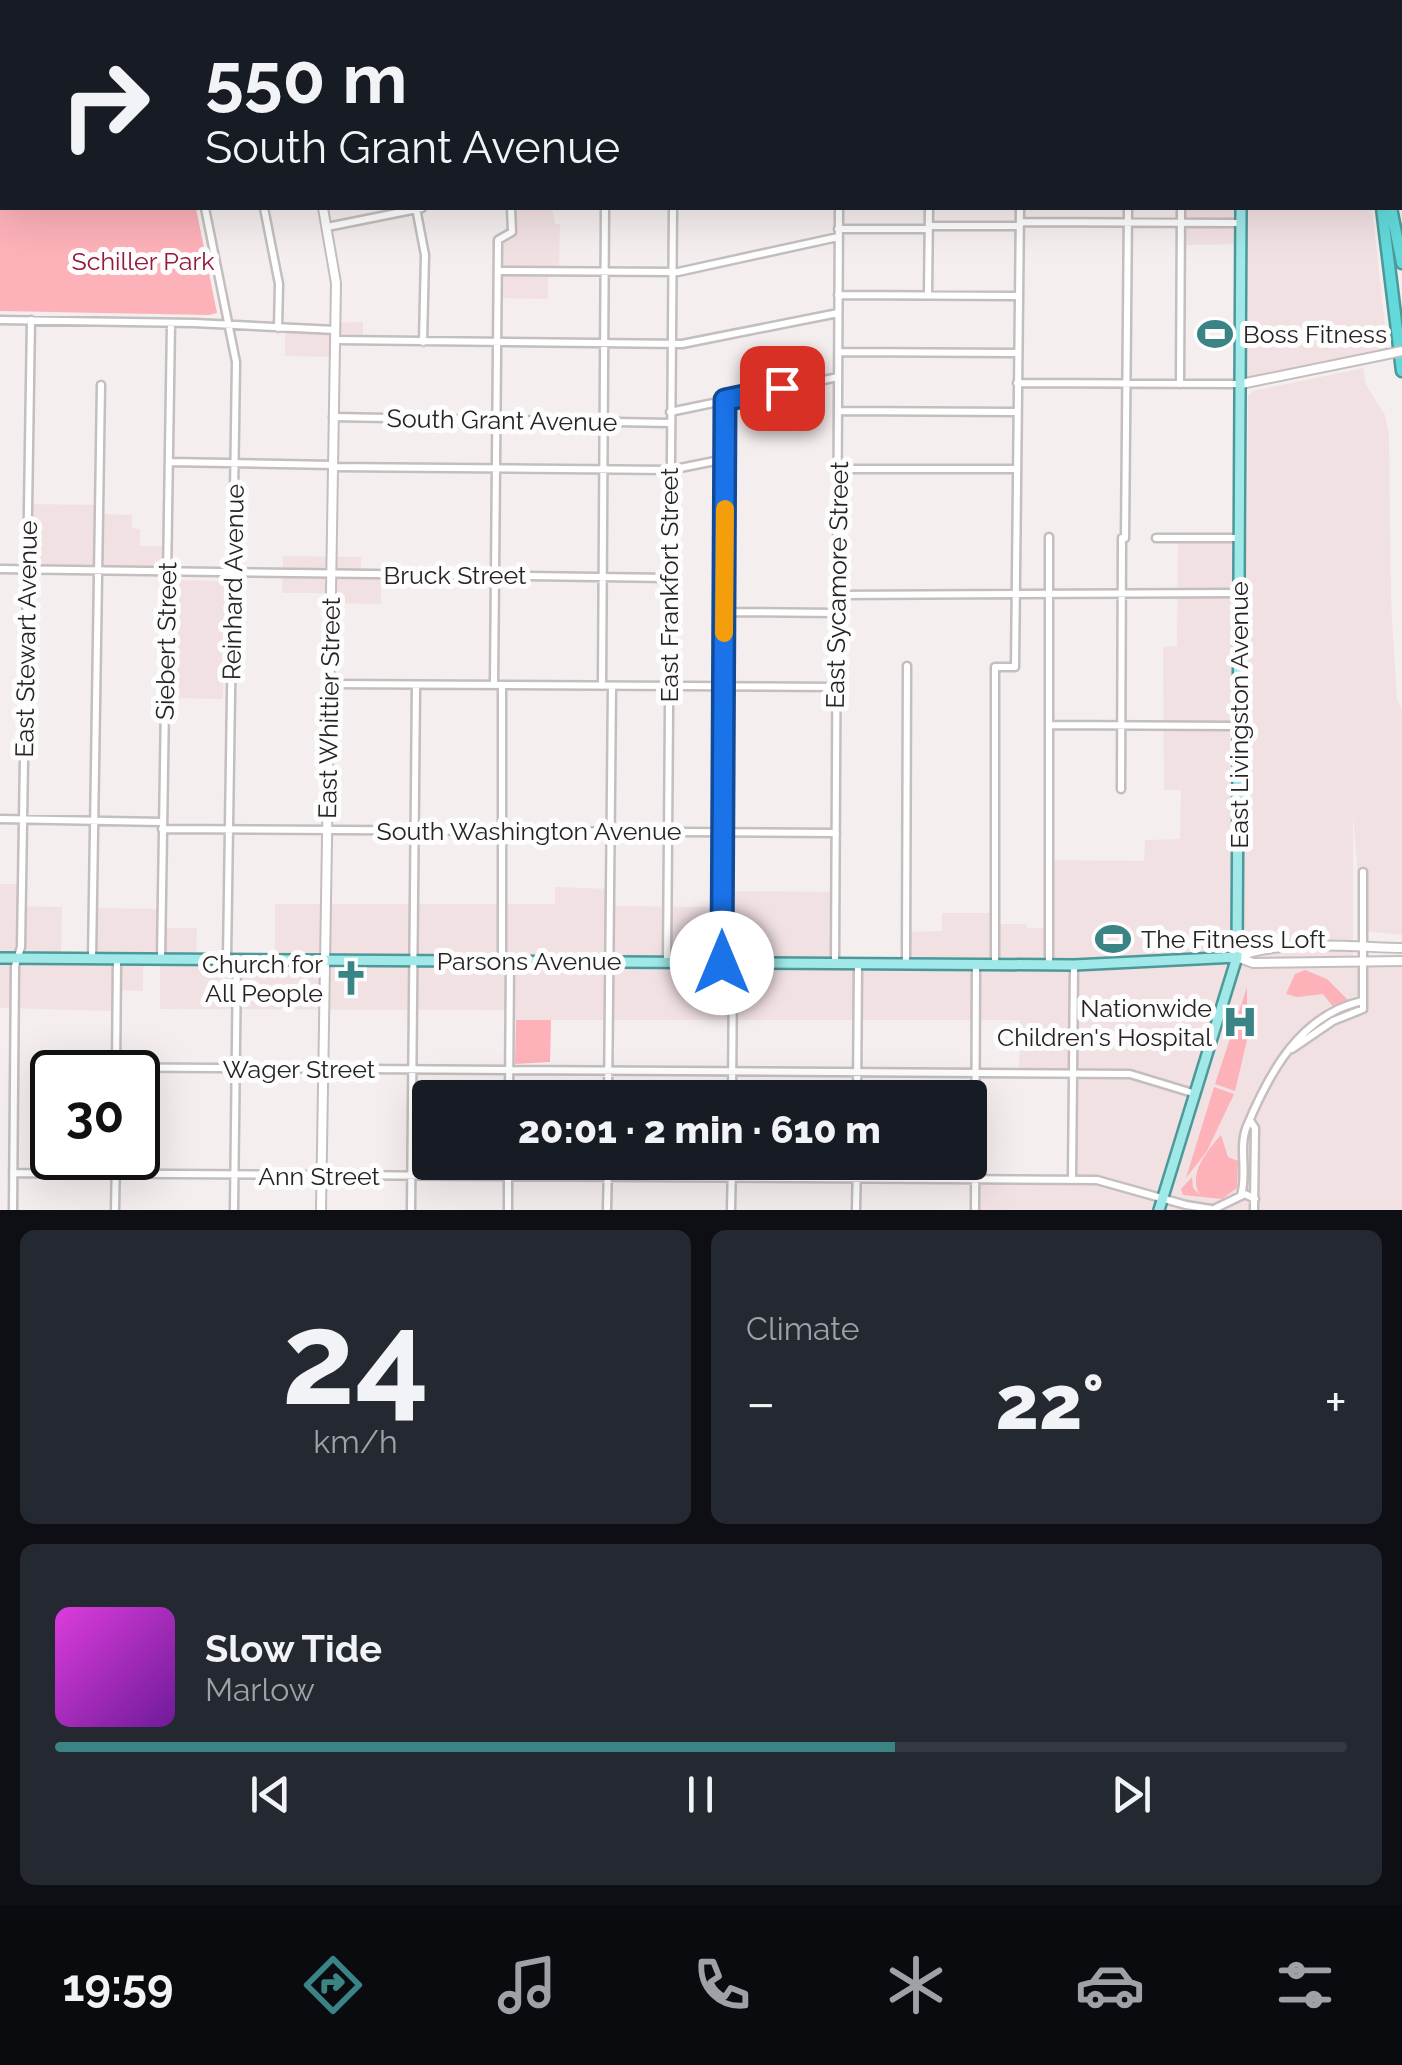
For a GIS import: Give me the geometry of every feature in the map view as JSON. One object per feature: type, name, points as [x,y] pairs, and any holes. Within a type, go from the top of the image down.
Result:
[{"type":"highway","points":[[1382,210],[1402,371]]},
{"type":"highway","points":[[1391,210],[1402,264]]},
{"type":"main road","name":"East Livingston Avenue","points":[[1159,1210],[1237,957],[1241,210]]},
{"type":"main road","name":"Parsons Avenue","points":[[0,958],[1074,964],[1237,957]]},
{"type":"street","name":"Reinhard Avenue","points":[[205,210],[236,362],[229,830],[236,1068],[234,1210]]},
{"type":"street","points":[[264,210],[279,284],[278,328]]},
{"type":"street","name":"East Whittier Street","points":[[321,1210],[336,273],[323,210]]},
{"type":"street","points":[[327,227],[408,210]]},
{"type":"street","points":[[418,210],[424,247],[423,342]]},
{"type":"street","points":[[509,1080],[494,576],[498,240],[512,232],[510,210]]},
{"type":"street","points":[[602,686],[604,210]]},
{"type":"street","name":"East Frankfort Street","points":[[666,962],[673,210]]},
{"type":"street","name":"East Sycamore Street","points":[[835,963],[839,210]]},
{"type":"street","points":[[928,295],[929,210]]},
{"type":"street","points":[[994,964],[994,666],[1015,667],[1020,210]]},
{"type":"street","points":[[1121,788],[1128,210]]},
{"type":"street","points":[[1180,384],[1182,210]]},
{"type":"street","points":[[498,272],[672,272],[838,233],[928,227],[1241,223]]},
{"type":"street","points":[[838,294],[1018,296]]},
{"type":"street","points":[[335,340],[671,344],[838,312]]},
{"type":"street","points":[[0,320],[335,330]]},
{"type":"street","name":"East Stewart Avenue","points":[[13,1210],[31,320]]},
{"type":"street","name":"Siebert Street","points":[[161,958],[171,323]]},
{"type":"street","points":[[1017,382],[1241,384],[1402,351]]},
{"type":"street","points":[[838,352],[1017,353]]},
{"type":"street","points":[[670,412],[838,377]]},
{"type":"street","points":[[92,959],[101,386]]},
{"type":"street","points":[[725,400],[723,832],[732,1080]]},
{"type":"street","points":[[839,411],[1016,412]]},
{"type":"street","name":"South Grant Avenue","points":[[334,417],[670,423]]},
{"type":"street","points":[[169,462],[604,471],[670,470],[725,459]]},
{"type":"street","points":[[839,468],[1016,469]]},
{"type":"street","points":[[1049,537],[1049,964]]},
{"type":"street","points":[[1156,538],[1240,538]]},
{"type":"street","name":"Bruck Street","points":[[0,569],[670,578]]},
{"type":"street","points":[[837,595],[1240,594]]},
{"type":"street","points":[[724,612],[837,613]]},
{"type":"street","points":[[906,666],[906,964]]},
{"type":"street","points":[[329,684],[836,687]]},
{"type":"street","points":[[414,1080],[416,684]]},
{"type":"street","points":[[608,1080],[612,686]]},
{"type":"street","points":[[1049,725],[1240,726]]},
{"type":"street","name":"South Washington Avenue","points":[[0,819],[93,820],[229,830],[836,833]]},
{"type":"street","points":[[1237,1210],[1245,1182],[1247,1124],[1267,1081],[1296,1038],[1323,1018],[1363,1005],[1363,872]]},
{"type":"street","name":"Parsons Avenue","points":[[1237,957],[1254,950],[1402,948]]},
{"type":"street","name":"Parsons Avenue","points":[[1237,957],[1253,963],[1402,961]]},
{"type":"street","points":[[116,1050],[118,959]]},
{"type":"street","points":[[857,1080],[858,964]]},
{"type":"street","points":[[976,964],[976,1080]]},
{"type":"street","points":[[1072,1180],[1074,964]]},
{"type":"street","name":"Wager Street","points":[[160,1069],[1073,1074],[1142,1076],[1196,1094]]},
{"type":"street","points":[[1251,1122],[1255,1128],[1257,1206]]},
{"type":"street","name":"Ann Street","points":[[160,1174],[412,1177]]},
{"type":"street","name":"Ann Street","points":[[0,1176],[30,1175]]},
{"type":"street","points":[[411,1210],[412,1177]]},
{"type":"street","points":[[116,1180],[116,1210]]},
{"type":"street","points":[[508,1180],[508,1210]]},
{"type":"street","points":[[607,1210],[608,1180]]},
{"type":"street","points":[[731,1210],[732,1180]]},
{"type":"street","points":[[856,1180],[856,1210]]},
{"type":"street","points":[[975,1210],[976,1180]]},
{"type":"street","name":"Ann Street","points":[[987,1180],[1102,1180],[1215,1210]]},
{"type":"street","points":[[1215,1210],[1240,1196],[1250,1195],[1257,1206]]},
{"type":"shaded area","points":[[511,210],[552,210],[555,224],[560,224],[559,273],[548,273],[548,299],[498,298],[499,240],[515,228]]},
{"type":"shaded area","points":[[1183,210],[1372,210],[1388,354],[1247,379],[1248,244],[1183,245]]},
{"type":"shaded area","points":[[363,322],[363,341],[335,341],[335,357],[285,356],[285,328],[334,330],[335,323]]},
{"type":"shaded area","points":[[1363,368],[1366,385],[1385,415],[1389,434],[1391,600],[1397,700],[1402,710],[1402,935],[1363,931],[1353,816],[1353,965],[1402,965],[1402,1210],[979,1210],[979,1182],[1071,1180],[1073,1075],[1019,1073],[1020,1020],[516,1020],[511,1018],[511,1010],[160,1009],[160,958],[143,958],[143,991],[117,990],[118,1011],[0,1008],[0,884],[22,884],[22,906],[62,907],[61,957],[92,957],[94,908],[162,909],[162,928],[197,928],[196,957],[275,959],[275,904],[555,904],[555,887],[612,889],[613,906],[722,907],[724,891],[834,892],[835,963],[904,962],[906,932],[942,931],[942,913],[995,913],[996,924],[1048,928],[1049,860],[1144,861],[1145,840],[1180,839],[1181,790],[1164,790],[1163,647],[1177,646],[1178,538],[1247,538],[1248,396],[1253,391]]},
{"type":"shaded area","points":[[29,504],[100,505],[100,514],[132,515],[132,528],[140,529],[140,546],[168,546],[168,572],[28,570]]},
{"type":"shaded area","points":[[283,556],[361,557],[361,574],[381,574],[381,604],[328,603],[328,593],[282,593]]},
{"type":"shaded area","points":[[176,580],[225,581],[223,699],[174,698]]},
{"type":"green space","name":"Schiller Park","points":[[0,210],[196,210],[217,313],[0,311]]},
{"type":"green space","points":[[1305,970],[1327,979],[1348,1000],[1334,1008],[1323,994],[1286,994],[1295,974]]},
{"type":"green space","points":[[1247,987],[1247,1040],[1235,1091],[1215,1084]]},
{"type":"green space","points":[[516,1020],[551,1020],[550,1062],[515,1064]]},
{"type":"green space","points":[[1214,1087],[1234,1094],[1207,1151],[1186,1178]]},
{"type":"green space","points":[[1221,1135],[1228,1157],[1238,1161],[1237,1188],[1222,1199],[1183,1195],[1181,1189],[1192,1177],[1193,1188],[1200,1195],[1198,1171]]},
{"type":"slow traffic","points":[[724,633],[725,509]]},
{"type":"place","name":"Boss Fitness","points":[[1215,334]]},
{"type":"place","name":"The Fitness Loft","points":[[1113,939]]},
{"type":"place","name":"Church for All People","points":[[351,978]]},
{"type":"place","name":"Nationwide Children's Hospital","points":[[1240,1022]]},
{"type":"route","points":[[722,963],[725,400],[782,388]]}]
